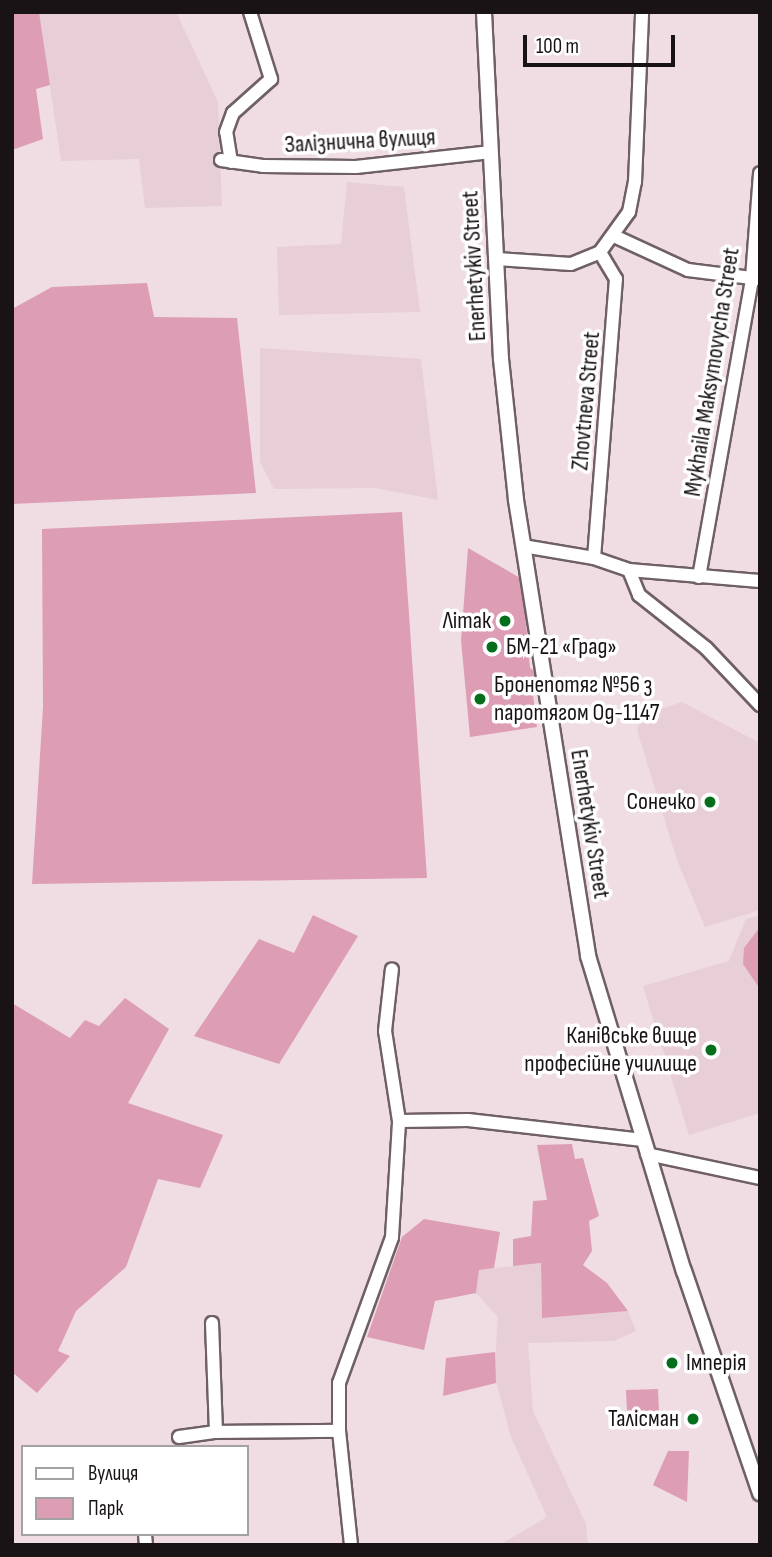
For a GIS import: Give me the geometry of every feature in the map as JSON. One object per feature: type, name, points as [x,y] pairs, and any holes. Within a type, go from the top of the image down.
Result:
[{"type":"main road","name":"Enerhetykiv Street","points":[[484,12],[501,359],[523,546],[588,956],[645,1147],[760,1493]]},
{"type":"street","name":"Залізнична вулиця","points":[[250,12],[271,79],[233,113],[226,132],[226,161],[356,167],[491,152]]},
{"type":"street","points":[[497,258],[571,264],[600,252],[629,212],[635,182],[642,12]]},
{"type":"street","name":"Mykhaila Maksymovycha Street","points":[[699,576],[756,279],[760,173]]},
{"type":"street","points":[[614,236],[688,270],[756,279]]},
{"type":"street","name":"Zhovtneva Street","points":[[594,558],[616,279],[600,252]]},
{"type":"street","points":[[523,546],[594,558],[629,570],[760,581]]},
{"type":"street","points":[[629,570],[639,595],[706,648],[760,705]]},
{"type":"street","points":[[351,1545],[339,1431],[340,1383],[393,1237],[398,1121],[385,1031],[392,969]]},
{"type":"street","points":[[398,1121],[468,1120],[645,1147],[760,1178]]},
{"type":"street","points":[[212,1323],[216,1432]]},
{"type":"street","points":[[179,1437],[216,1432],[339,1431]]},
{"type":"shaded area","points":[[39,12],[176,12],[218,102],[222,206],[145,208],[139,159],[61,161]]},
{"type":"shaded area","points":[[347,182],[404,187],[420,312],[279,315],[277,247],[341,244]]},
{"type":"shaded area","points":[[260,348],[421,359],[438,500],[375,488],[274,489],[260,462]]},
{"type":"shaded area","name":"Сонечко","points":[[682,702],[760,743],[760,910],[705,927],[677,860],[637,730],[643,715]]},
{"type":"shaded area","name":"Канівське вище професійне училище","points":[[760,915],[760,1113],[689,1135],[643,986],[729,961],[746,919]]},
{"type":"shaded area","points":[[541,1263],[542,1318],[628,1311],[636,1331],[614,1341],[528,1343],[533,1411],[586,1524],[588,1545],[499,1545],[547,1517],[511,1437],[494,1374],[498,1317],[476,1293],[479,1270]]},
{"type":"green space","points":[[12,12],[39,12],[50,85],[36,89],[43,139],[12,150]]},
{"type":"green space","points":[[147,283],[154,317],[237,318],[256,493],[12,504],[12,309],[52,287]]},
{"type":"green space","points":[[402,512],[427,878],[32,884],[43,707],[42,529]]},
{"type":"green space","points":[[468,548],[522,579],[530,668],[538,674],[539,692],[533,694],[537,727],[470,737],[461,640]]},
{"type":"green space","points":[[313,915],[358,936],[279,1064],[194,1036],[259,939],[294,953]]},
{"type":"green space","points":[[760,927],[760,989],[743,964],[744,948]]},
{"type":"green space","points":[[125,998],[169,1029],[128,1103],[223,1135],[200,1188],[158,1179],[126,1267],[76,1311],[58,1351],[70,1356],[37,1393],[12,1372],[12,1003],[70,1038],[85,1020],[99,1026]]},
{"type":"green space","points":[[572,1144],[575,1159],[583,1158],[599,1216],[589,1221],[592,1251],[583,1265],[607,1283],[628,1311],[542,1318],[541,1263],[513,1266],[513,1239],[531,1236],[533,1201],[547,1200],[537,1145]]},
{"type":"green space","points":[[424,1219],[500,1232],[494,1268],[479,1270],[476,1293],[435,1301],[424,1350],[367,1337],[402,1237]]},
{"type":"green space","points":[[495,1352],[496,1383],[443,1396],[446,1358]]},
{"type":"green space","points":[[658,1389],[659,1411],[627,1413],[626,1390]]},
{"type":"green space","points":[[668,1451],[689,1451],[687,1502],[653,1485]]},
{"type":"place","name":"Літак","points":[[505,621]]},
{"type":"place","name":"БМ-21 «Град»","points":[[492,647]]},
{"type":"place","name":"Бронепотяг №56 з паротягом Од-1147","points":[[480,699]]},
{"type":"place","name":"Сонечко","points":[[710,802]]},
{"type":"place","name":"Канівське вище професійне училище","points":[[711,1050]]},
{"type":"place","name":"Імперія","points":[[672,1363]]},
{"type":"place","name":"Талісман","points":[[693,1419]]}]
